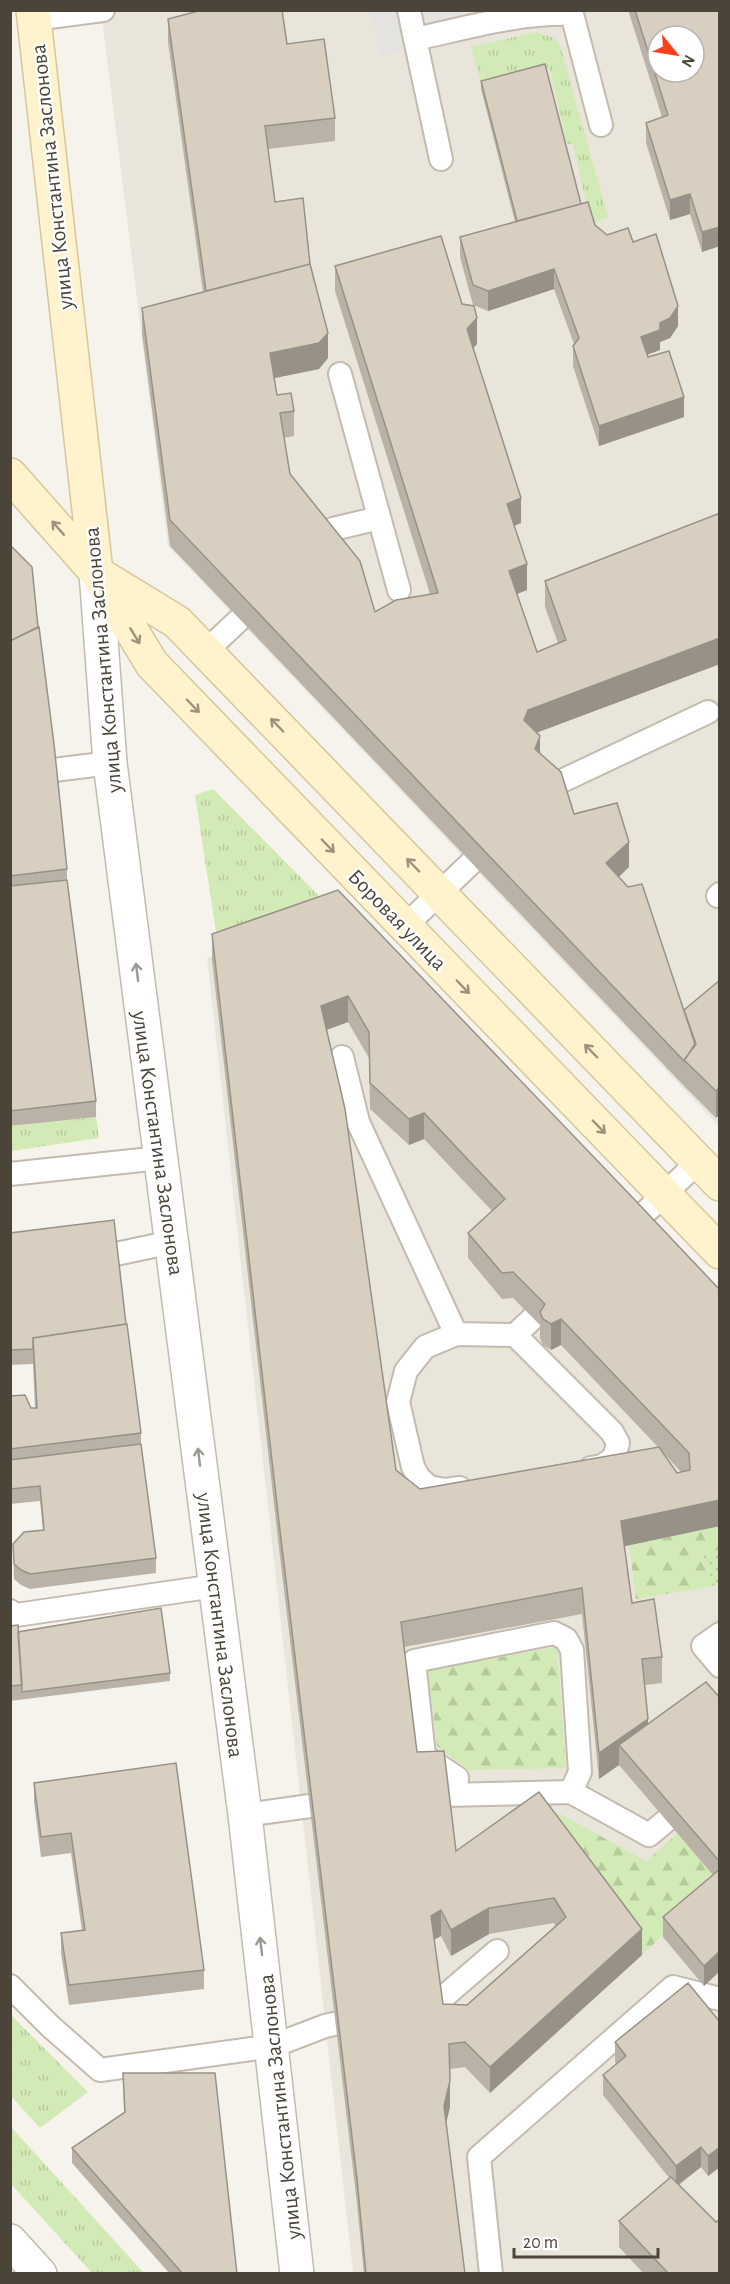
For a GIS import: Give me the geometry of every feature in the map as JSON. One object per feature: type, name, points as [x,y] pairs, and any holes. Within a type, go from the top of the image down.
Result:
[{"type":"street","name":"улица Константина Заслонова","points":[[33,15],[96,572],[110,763],[245,1815],[273,2046],[297,2274]]},
{"type":"street","name":"Боровая улица","points":[[10,475],[96,572],[152,664],[720,1252]]},
{"type":"street","name":"Боровая улица","points":[[96,572],[177,622],[709,1173]]},
{"type":"street","points":[[10,2241],[40,2274]]},
{"type":"lane","points":[[33,15],[103,10]]},
{"type":"lane","points":[[409,10],[441,159]]},
{"type":"lane","points":[[415,39],[549,12],[572,14],[601,125]]},
{"type":"lane","points":[[340,375],[399,590]]},
{"type":"lane","points":[[322,539],[333,529],[379,518]]},
{"type":"lane","points":[[206,651],[240,619]]},
{"type":"lane","points":[[549,787],[708,712]]},
{"type":"lane","points":[[54,770],[110,763]]},
{"type":"lane","points":[[405,926],[471,863]]},
{"type":"lane","points":[[342,1057],[358,1122],[456,1334]]},
{"type":"lane","points":[[10,1174],[160,1158]]},
{"type":"lane","points":[[633,1224],[664,1195],[709,1173]]},
{"type":"lane","points":[[116,1254],[172,1242]]},
{"type":"lane","points":[[515,1335],[533,1318]]},
{"type":"lane","points":[[479,1485],[445,1490],[429,1487],[419,1478],[413,1467],[398,1402],[406,1371],[425,1347],[456,1334],[515,1335],[612,1431],[618,1443],[614,1458],[602,1466],[568,1472]]},
{"type":"lane","points":[[10,1611],[16,1615],[216,1587]]},
{"type":"lane","points":[[571,1791],[580,1772],[572,1650],[566,1639],[554,1633],[414,1661],[424,1756],[456,1778],[451,1794],[571,1791],[649,1835],[667,1820]]},
{"type":"lane","points":[[720,1634],[703,1646],[720,1666]]},
{"type":"lane","points":[[245,1815],[310,1806]]},
{"type":"lane","points":[[10,1986],[50,2026],[100,2070],[273,2046],[325,2026],[440,2000],[497,1952]]},
{"type":"lane","points":[[491,2274],[479,2157],[673,1988],[720,1999]]},
{"type":"shaded area","points":[[101,11],[719,11],[719,1126],[168,546]]},
{"type":"shaded area","points":[[371,11],[461,11],[468,38],[380,56]]},
{"type":"shaded area","points":[[339,911],[719,1313],[719,2273],[353,2273],[207,958]]},
{"type":"green space","points":[[537,32],[554,38],[560,45],[608,217],[591,224],[573,144],[567,144],[549,67],[481,83],[471,47]]},
{"type":"green space","points":[[213,789],[327,904],[216,932],[195,795]]},
{"type":"green space","points":[[96,1117],[99,1138],[11,1151],[11,1126]]},
{"type":"green space","points":[[719,1526],[719,1550],[701,1554],[715,1586],[636,1599],[629,1545]]},
{"type":"green space","points":[[719,1550],[719,1585],[715,1586],[701,1554]]},
{"type":"green space","points":[[557,1647],[566,1768],[469,1770],[437,1746],[428,1670]]},
{"type":"green space","points":[[551,1809],[646,1861],[678,1833],[719,1882],[642,1955],[539,1818]]},
{"type":"green space","points":[[11,2015],[88,2092],[40,2128],[11,2096]]},
{"type":"green space","points":[[11,2127],[144,2273],[92,2273],[11,2184]]},
{"type":"building","points":[[202,10],[282,10],[287,44],[324,39],[335,118],[265,126],[275,202],[303,198],[310,264],[206,291],[168,19]]},
{"type":"building","points":[[635,10],[720,10],[720,227],[702,232],[690,194],[670,200],[646,123],[668,115],[658,84],[706,84],[706,24],[646,24],[646,45]]},
{"type":"building","points":[[545,64],[581,204],[517,221],[481,81]]},
{"type":"building","points":[[588,202],[595,225],[607,235],[628,228],[633,242],[656,234],[678,306],[670,318],[660,323],[660,330],[641,337],[648,357],[669,351],[684,397],[599,426],[573,346],[579,338],[554,269],[488,291],[473,285],[460,237]]},
{"type":"building","points":[[441,236],[462,304],[474,306],[477,318],[467,329],[521,498],[507,504],[527,564],[509,571],[537,652],[566,640],[545,581],[720,513],[720,638],[528,710],[524,720],[540,736],[535,749],[561,772],[574,814],[617,803],[629,842],[606,863],[628,887],[642,884],[695,1044],[684,1061],[170,520],[142,308],[310,264],[328,333],[319,343],[270,353],[277,395],[291,393],[294,411],[280,413],[290,474],[360,561],[375,612],[396,600],[438,593],[335,266]]},
{"type":"building","points":[[10,545],[32,567],[38,627],[10,641]]},
{"type":"building","points":[[39,627],[67,869],[10,876],[10,641]]},
{"type":"building","points":[[67,880],[96,1101],[10,1111],[10,886]]},
{"type":"building","points":[[338,890],[720,1290],[720,1500],[621,1521],[632,1603],[654,1599],[662,1657],[642,1659],[648,1719],[599,1753],[582,1588],[401,1622],[417,1752],[444,1751],[456,1851],[539,1792],[642,1929],[490,2067],[465,2042],[449,2044],[450,2081],[444,2106],[465,2274],[366,2274],[357,2179],[212,934]],"holes":[[[348,996],[369,1032],[370,1083],[409,1119],[424,1113],[505,1199],[468,1233],[502,1273],[513,1272],[545,1304],[540,1312],[543,1319],[551,1324],[561,1319],[689,1453],[690,1470],[677,1473],[659,1447],[420,1489],[396,1470],[345,1109],[321,1006]],[[554,1898],[566,1917],[467,2005],[443,2004],[431,1916],[441,1910],[451,1930],[489,1908]]]},
{"type":"building","points":[[720,980],[720,1087],[716,1091],[684,1060],[696,1044],[684,1010]]},
{"type":"building","points":[[114,1220],[126,1324],[33,1338],[33,1349],[10,1350],[10,1233]]},
{"type":"building","points":[[127,1324],[141,1433],[10,1449],[10,1396],[25,1395],[31,1408],[37,1408],[33,1338]]},
{"type":"building","points":[[141,1444],[156,1558],[30,1574],[14,1564],[13,1544],[24,1532],[44,1530],[40,1486],[10,1489],[10,1460]]},
{"type":"building","points":[[161,1608],[170,1673],[22,1692],[18,1632]]},
{"type":"building","points":[[18,1625],[22,1685],[10,1686],[10,1626]]},
{"type":"building","points":[[706,1682],[720,1698],[720,1862],[619,1745]]},
{"type":"building","points":[[176,1763],[204,1970],[69,1985],[61,1933],[85,1930],[71,1833],[41,1837],[34,1783]]},
{"type":"building","points":[[720,1869],[720,1951],[704,1966],[663,1917]]},
{"type":"building","points":[[688,1983],[720,2022],[720,2147],[708,2156],[701,2147],[676,2166],[603,2075],[626,2056],[615,2042]]},
{"type":"building","points":[[123,2073],[215,2073],[237,2274],[183,2274],[72,2148],[125,2112]]},
{"type":"building","points":[[671,2177],[716,2222],[720,2219],[720,2274],[669,2274],[619,2221]]}]
